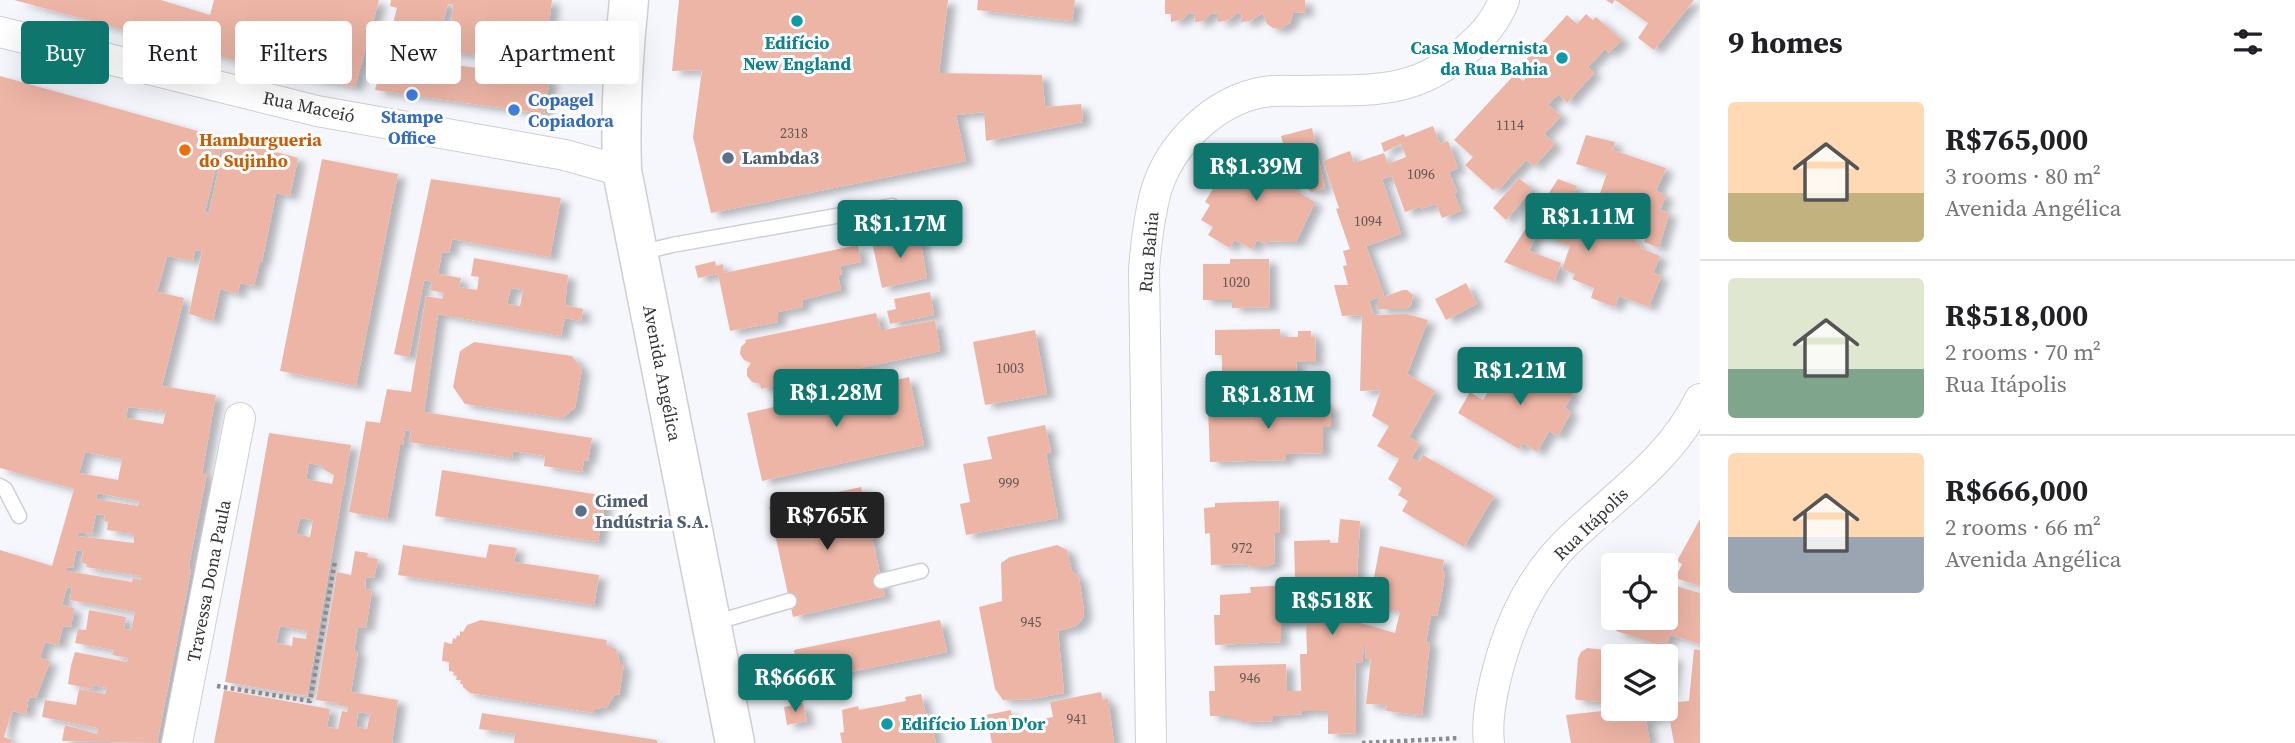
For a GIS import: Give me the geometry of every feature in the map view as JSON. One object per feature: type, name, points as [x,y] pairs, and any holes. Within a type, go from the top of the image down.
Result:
[{"type":"main road","name":"Avenida Angélica","points":[[629,0],[622,57],[622,170],[735,743]]},
{"type":"street","name":"Rua Bahia","points":[[1151,743],[1144,270],[1148,227],[1157,188],[1167,166],[1173,154],[1200,123],[1230,102],[1264,92],[1359,91],[1407,85],[1448,65],[1474,43],[1499,13],[1504,0]]},
{"type":"street","name":"Rua Maceió","points":[[0,32],[317,111],[565,155],[622,170]]},
{"type":"street","name":"Rua Itápolis","points":[[1489,740],[1492,693],[1505,639],[1532,586],[1564,545],[1660,459],[1690,418],[1700,399]]},
{"type":"street","name":"Travessa Dona Paula","points":[[177,743],[240,418]]},
{"type":"lane","points":[[639,253],[892,206]]},
{"type":"lane","points":[[0,486],[5,489],[19,516]]},
{"type":"lane","points":[[881,581],[921,571]]},
{"type":"lane","points":[[712,624],[789,601]]},
{"type":"path","points":[[189,681],[310,701],[335,561]]},
{"type":"path","points":[[1362,743],[1489,740]]},
{"type":"building","points":[[14,0],[161,0],[210,15],[214,0],[379,0],[373,21],[366,21],[366,47],[355,87],[341,84],[352,84],[352,21],[235,21],[235,60],[221,56],[221,21],[123,21],[123,30],[109,26],[109,21],[91,21]]},
{"type":"building","points":[[391,0],[552,0],[549,21],[475,21],[475,54],[461,53],[461,21],[452,21],[453,5],[448,4],[444,21],[394,21],[397,8],[390,6]]},
{"type":"building","points":[[679,0],[948,0],[939,73],[1042,75],[1045,107],[1081,104],[1083,122],[986,141],[984,112],[956,115],[966,161],[711,213],[693,137],[702,70],[672,71]]},
{"type":"building","points":[[978,0],[1075,0],[1072,21],[977,10]]},
{"type":"building","points":[[1165,0],[1305,0],[1306,12],[1293,13],[1290,23],[1280,29],[1267,24],[1263,13],[1250,21],[1241,22],[1242,13],[1218,22],[1218,14],[1212,13],[1204,21],[1195,22],[1194,13],[1171,22],[1171,14],[1165,14]]},
{"type":"building","points":[[1615,0],[1694,0],[1654,50],[1638,38],[1648,23]]},
{"type":"building","points":[[1586,14],[1593,20],[1596,17],[1622,40],[1609,53],[1605,49],[1588,67],[1594,73],[1567,103],[1559,94],[1548,105],[1561,116],[1544,134],[1555,144],[1534,166],[1526,160],[1498,190],[1496,187],[1493,190],[1465,165],[1473,157],[1454,140],[1515,74],[1523,81],[1533,70],[1524,62],[1567,15],[1577,24]]},
{"type":"building","points":[[461,66],[475,68],[475,84],[549,84],[544,114],[375,90],[377,84],[461,84]]},
{"type":"building","points":[[0,76],[223,138],[205,212],[209,213],[225,138],[298,158],[290,196],[276,193],[262,262],[260,261],[254,286],[240,283],[238,294],[220,289],[213,321],[189,314],[202,251],[195,250],[193,261],[167,256],[157,292],[184,298],[162,386],[216,395],[202,473],[207,473],[190,560],[191,570],[157,743],[62,741],[65,725],[97,734],[98,728],[42,717],[45,700],[76,705],[79,689],[105,694],[107,688],[93,685],[92,689],[68,684],[75,652],[127,662],[128,658],[112,655],[114,650],[75,643],[78,629],[86,630],[89,610],[126,617],[124,629],[131,630],[135,612],[70,600],[72,588],[67,587],[62,605],[74,608],[71,627],[63,626],[58,645],[45,642],[40,658],[50,661],[36,698],[29,697],[26,714],[12,711],[4,737],[12,740],[11,743],[0,743],[0,550],[52,566],[74,489],[0,468]],"holes":[[[128,407],[166,411],[163,424],[126,418]],[[85,452],[122,459],[118,480],[79,473]],[[97,493],[139,501],[138,506],[96,499]],[[96,514],[105,515],[107,530],[134,534],[134,543],[77,536],[79,532],[92,534]],[[76,550],[83,551],[81,563],[87,564],[86,567],[141,576],[141,580],[133,578],[132,582],[67,571],[67,567],[73,568]]]},
{"type":"building","points":[[1433,126],[1440,144],[1448,141],[1458,168],[1449,172],[1461,211],[1442,218],[1436,204],[1405,212],[1392,176],[1382,179],[1401,234],[1366,246],[1384,295],[1369,301],[1374,315],[1407,314],[1428,320],[1407,374],[1435,391],[1409,437],[1420,444],[1411,458],[1419,462],[1423,455],[1494,496],[1464,547],[1402,511],[1408,501],[1398,495],[1402,488],[1388,479],[1399,459],[1377,446],[1389,426],[1372,416],[1381,390],[1360,391],[1362,315],[1342,316],[1334,285],[1348,285],[1343,266],[1347,265],[1343,251],[1350,249],[1323,161],[1350,151],[1354,163],[1384,153],[1388,164],[1406,157],[1401,144],[1384,152],[1381,143]]},
{"type":"building","points":[[1312,128],[1325,188],[1312,192],[1304,187],[1300,171],[1291,173],[1281,136]]},
{"type":"building","points":[[1586,135],[1615,142],[1613,150],[1666,168],[1656,191],[1666,195],[1660,210],[1669,213],[1659,248],[1644,242],[1647,233],[1605,219],[1607,215],[1594,211],[1607,173],[1576,164]]},
{"type":"building","points":[[1260,147],[1284,161],[1279,171],[1291,180],[1293,189],[1315,202],[1296,242],[1267,241],[1265,244],[1257,240],[1252,249],[1234,240],[1230,248],[1208,235],[1213,227],[1201,220],[1210,205],[1205,202],[1225,168],[1229,170],[1238,153],[1249,160]]},
{"type":"building","points":[[322,159],[398,174],[356,386],[280,371]]},
{"type":"building","points":[[1519,178],[1532,189],[1506,220],[1493,208]]},
{"type":"building","points":[[431,179],[561,198],[550,257],[452,239],[449,253],[442,252],[438,274],[461,278],[459,287],[477,290],[479,277],[471,276],[474,258],[568,275],[565,305],[583,309],[581,321],[565,318],[561,336],[438,314],[424,412],[592,438],[588,461],[584,460],[582,472],[544,466],[545,456],[513,451],[512,458],[409,442],[411,431],[405,430],[387,519],[349,512],[366,421],[380,423],[387,389],[411,392],[426,296],[442,299],[444,293],[430,290],[432,282],[424,280],[409,357],[394,354]],"holes":[[[511,288],[523,290],[520,306],[507,304]]]},
{"type":"building","points":[[1558,179],[1577,186],[1567,210],[1598,223],[1596,226],[1636,239],[1635,242],[1641,245],[1640,248],[1660,256],[1653,273],[1661,276],[1649,307],[1619,296],[1615,307],[1591,298],[1594,288],[1572,279],[1575,274],[1562,269],[1570,246],[1536,233],[1529,251],[1561,263],[1554,282],[1504,262]]},
{"type":"building","points":[[919,233],[927,278],[882,288],[872,242]]},
{"type":"building","points":[[858,245],[861,262],[840,266],[842,274],[838,275],[841,290],[802,300],[803,307],[778,312],[778,322],[730,331],[718,274],[698,278],[695,266],[715,261],[716,266],[723,264],[724,273]]},
{"type":"building","points":[[1230,259],[1269,259],[1270,307],[1232,308],[1232,300],[1203,300],[1203,264],[1230,264]]},
{"type":"building","points":[[1466,283],[1477,304],[1446,320],[1435,299]]},
{"type":"building","points":[[1403,290],[1413,295],[1411,305],[1406,309],[1378,309],[1378,299]]},
{"type":"building","points":[[930,292],[934,315],[890,324],[887,311],[896,309],[894,299]]},
{"type":"building","points":[[876,313],[881,330],[935,320],[940,351],[761,389],[760,384],[752,382],[747,376],[751,363],[744,360],[740,354],[745,340]]},
{"type":"building","points":[[1280,329],[1280,337],[1298,337],[1298,331],[1311,331],[1311,337],[1315,336],[1316,362],[1296,362],[1297,384],[1222,385],[1222,355],[1215,355],[1215,330]]},
{"type":"building","points":[[1035,330],[1047,394],[985,405],[973,342]]},
{"type":"building","points":[[474,342],[572,356],[582,369],[575,408],[562,418],[465,404],[453,387],[460,351]]},
{"type":"building","points":[[1505,357],[1573,393],[1565,408],[1571,412],[1558,436],[1549,431],[1537,452],[1523,443],[1519,449],[1458,413],[1470,392],[1483,400],[1492,385],[1489,383]]},
{"type":"building","points":[[909,377],[924,445],[762,481],[747,413]]},
{"type":"building","points":[[1292,399],[1323,399],[1323,405],[1331,405],[1331,427],[1323,427],[1323,453],[1286,454],[1286,460],[1210,462],[1208,408],[1293,405]]},
{"type":"building","points":[[1045,425],[1051,452],[1046,454],[1058,518],[966,535],[960,504],[970,502],[963,464],[992,459],[987,437]]},
{"type":"building","points":[[269,433],[351,445],[307,696],[225,682]],"holes":[[[309,463],[323,466],[323,469],[334,475],[332,484],[306,479]],[[300,518],[313,520],[310,537],[296,534]],[[280,626],[307,631],[306,639],[293,637],[292,646],[276,643]]]},
{"type":"building","points":[[442,470],[606,496],[598,542],[435,516]]},
{"type":"building","points":[[861,487],[885,596],[793,617],[769,507]]},
{"type":"building","points":[[1279,501],[1280,533],[1274,533],[1275,563],[1266,567],[1251,567],[1247,564],[1211,565],[1210,533],[1205,534],[1204,508],[1215,507],[1215,503]]},
{"type":"building","points":[[1340,519],[1360,521],[1357,577],[1335,578],[1333,615],[1395,633],[1400,612],[1369,604],[1380,546],[1444,560],[1442,571],[1445,572],[1437,616],[1431,615],[1426,642],[1430,643],[1422,715],[1386,711],[1387,705],[1366,704],[1371,659],[1365,659],[1364,646],[1362,663],[1355,662],[1356,733],[1328,734],[1328,711],[1301,711],[1302,714],[1273,716],[1273,721],[1242,722],[1242,719],[1230,719],[1230,716],[1210,716],[1209,691],[1215,691],[1214,666],[1286,664],[1287,691],[1301,691],[1300,654],[1307,654],[1306,622],[1281,623],[1281,642],[1215,645],[1214,615],[1220,615],[1220,595],[1251,593],[1250,587],[1295,585],[1296,614],[1308,613],[1307,578],[1295,578],[1294,541],[1330,540],[1330,543],[1338,543]]},
{"type":"building","points":[[1700,519],[1700,586],[1678,579],[1682,564],[1678,559]]},
{"type":"building","points":[[489,544],[517,548],[514,562],[599,575],[594,605],[398,575],[403,545],[486,558]]},
{"type":"building","points":[[1057,545],[1067,550],[1072,571],[1079,578],[1084,611],[1083,618],[1076,626],[1058,631],[1064,693],[1032,699],[1003,700],[995,689],[979,607],[1002,601],[1001,563],[1010,557]]},
{"type":"building","points":[[355,551],[368,553],[367,557],[378,559],[374,578],[366,577],[365,589],[372,590],[366,628],[358,627],[354,651],[358,651],[351,692],[398,700],[392,743],[214,743],[224,690],[330,709],[327,727],[338,729],[342,711],[347,712],[348,707],[316,700],[337,572],[351,575]],"holes":[[[358,712],[370,714],[367,729],[356,727]]]},
{"type":"building","points":[[1678,587],[1700,593],[1700,644],[1670,635],[1667,644],[1657,644],[1616,631],[1678,630]]},
{"type":"building","points":[[481,620],[607,640],[606,645],[616,649],[620,664],[624,664],[619,695],[615,694],[607,707],[595,709],[595,713],[470,693],[460,684],[461,680],[456,680],[454,672],[449,671],[449,662],[442,661],[444,642],[452,644],[453,638],[460,636],[460,631],[463,632],[467,625]]},
{"type":"building","points":[[940,620],[947,652],[807,681],[803,665],[797,666],[794,650]]},
{"type":"building","points":[[1587,648],[1601,650],[1601,702],[1575,698],[1578,658]]},
{"type":"building","points":[[1694,649],[1700,650],[1700,743],[1674,743],[1670,721],[1678,721],[1678,702],[1689,701]]},
{"type":"building","points":[[1101,692],[1103,700],[1108,699],[1114,743],[992,743],[986,715],[1011,710],[1014,725],[1053,717],[1050,702]]},
{"type":"building","name":"Edifício Lion D'or","points":[[921,694],[936,743],[842,743],[842,710],[858,706],[859,710],[906,701],[905,697]]},
{"type":"building","points":[[803,703],[807,721],[787,725],[784,707]]},
{"type":"building","points":[[1601,711],[1601,721],[1646,721],[1650,743],[1571,743],[1566,715]]},
{"type":"building","points":[[482,713],[657,740],[657,743],[514,743],[515,734],[479,729]]},
{"type":"place","name":"Edifício New England","points":[[797,21]]},
{"type":"place","name":"Casa Modernista da Rua Bahia","points":[[1562,58]]},
{"type":"place","name":"Stampe Office","points":[[412,95]]},
{"type":"place","name":"Copagel Copiadora","points":[[514,110]]},
{"type":"place","name":"Hamburgueria do Sujinho","points":[[185,150]]},
{"type":"place","name":"Lambda3","points":[[728,158]]},
{"type":"place","name":"Cimed Indústria S.A.","points":[[581,511]]},
{"type":"place","name":"Edifício Lion D'or","points":[[887,724]]}]
